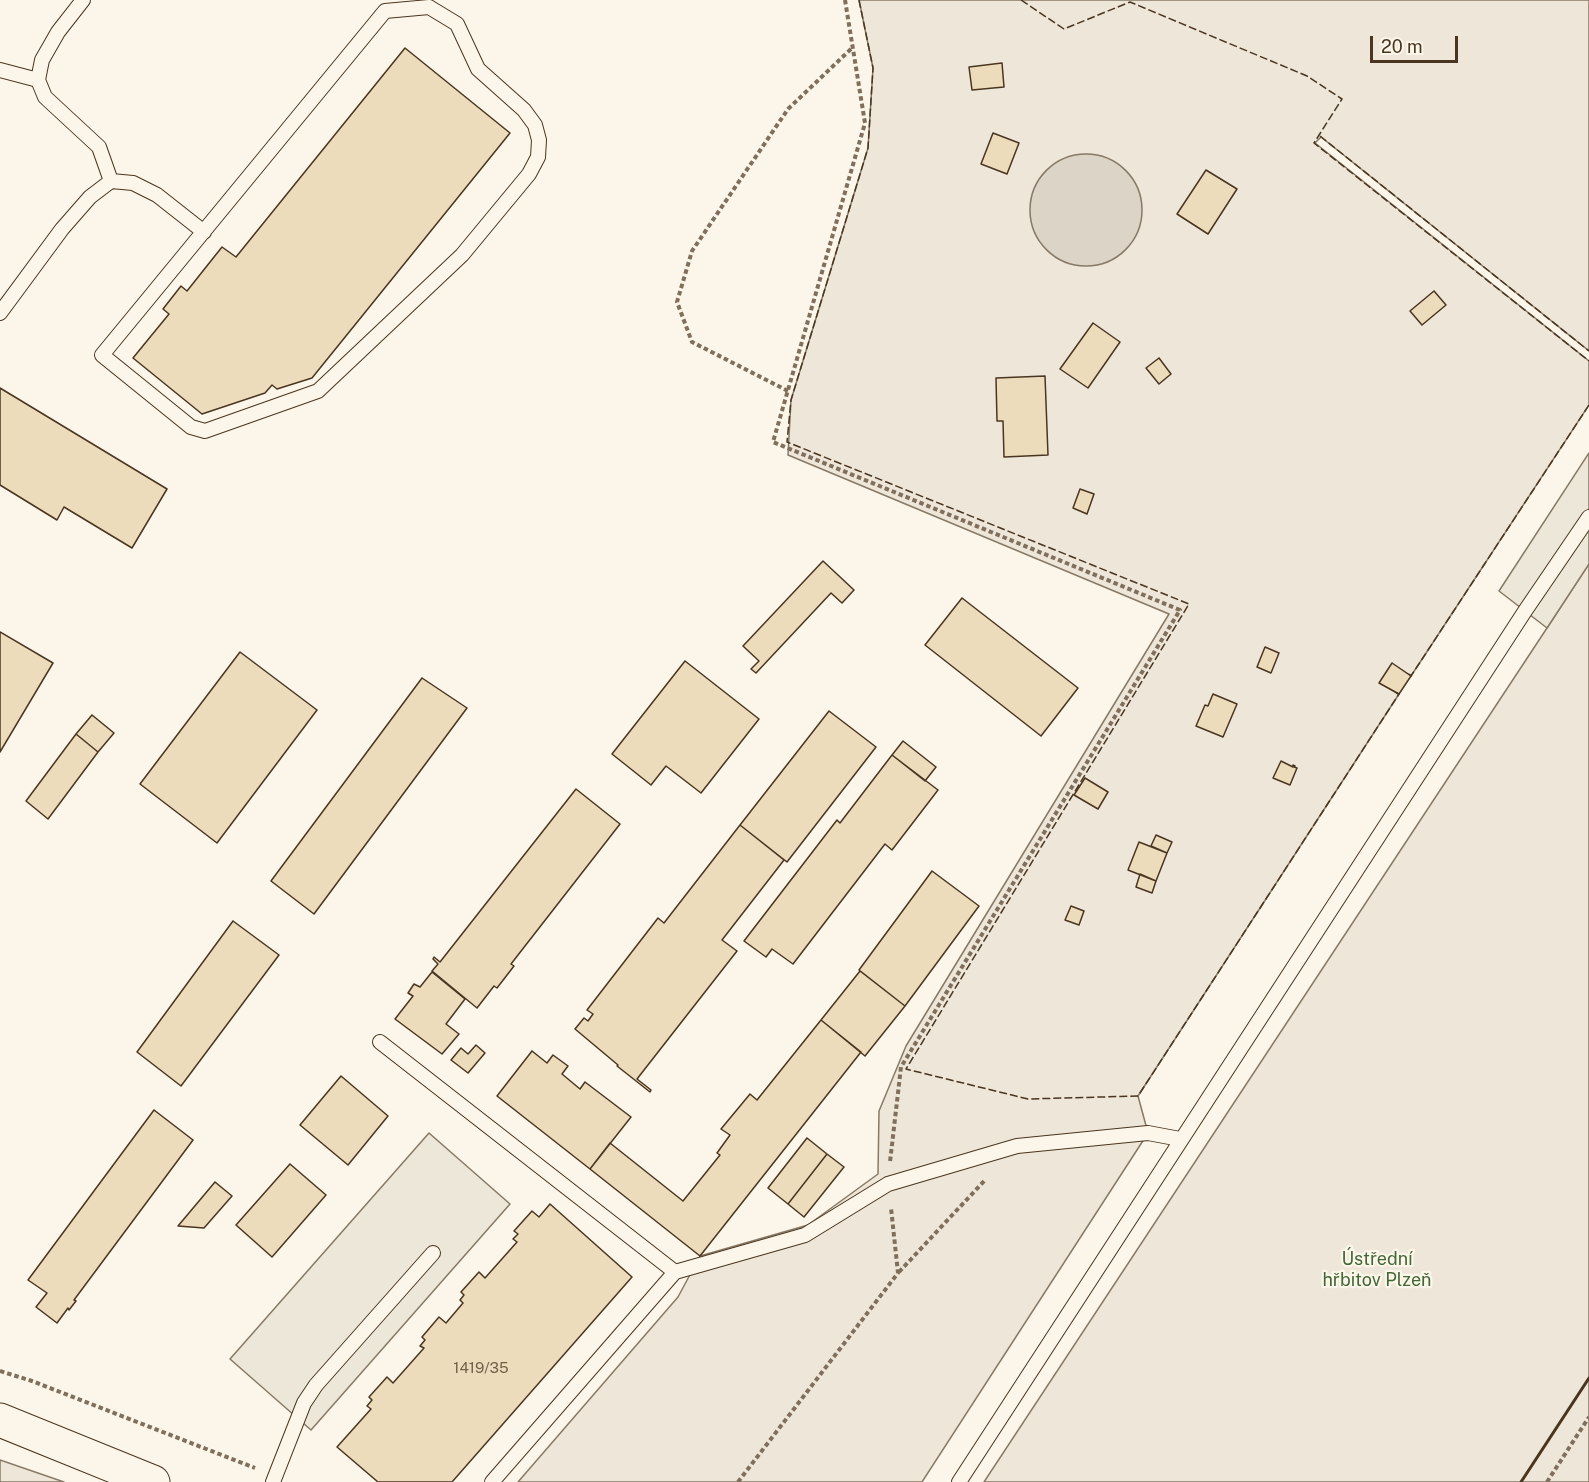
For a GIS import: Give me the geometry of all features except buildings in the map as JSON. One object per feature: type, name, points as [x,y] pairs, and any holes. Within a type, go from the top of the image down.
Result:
[{"type":"street","points":[[0,1420],[153,1482]]},
{"type":"lane","points":[[83,0],[42,60],[38,80],[45,97],[99,147],[111,181]]},
{"type":"lane","points":[[429,7],[458,24],[478,69],[524,110],[535,125],[539,140],[538,157],[528,174],[462,255],[318,391],[206,431],[191,427],[102,355],[204,232],[385,11],[429,7]]},
{"type":"lane","points":[[0,70],[38,80]]},
{"type":"lane","points":[[0,314],[62,229],[90,196],[111,181],[133,183],[157,195],[204,232]]},
{"type":"lane","points":[[959,1482],[1180,1139],[1525,611],[1589,517]]},
{"type":"lane","points":[[380,1042],[675,1272]]},
{"type":"lane","points":[[492,1482],[675,1272],[805,1235],[888,1184],[1017,1146],[1148,1133],[1180,1139]]},
{"type":"lane","points":[[274,1479],[304,1403],[316,1385],[433,1253]]},
{"type":"path","points":[[845,0],[866,123],[773,442],[1180,610],[901,1066],[888,1184],[898,1273]]},
{"type":"path","points":[[788,391],[692,342],[678,302],[692,251],[788,109],[852,49]]},
{"type":"path","points":[[738,1482],[898,1273],[1017,1146]]},
{"type":"path","points":[[0,1371],[32,1381],[274,1479]]},
{"type":"path","points":[[1547,1482],[1589,1417]]},
{"type":"path","points":[[1582,1428],[1589,1432]]},
{"type":"green space","points":[[859,0],[1589,0],[1589,351],[1321,137],[1315,143],[1589,361],[1589,405],[1411,676],[1392,664],[1380,683],[1399,694],[1138,1096],[1148,1133],[922,1482],[518,1482],[678,1297],[700,1256],[808,1225],[878,1174],[879,1111],[906,1046],[1169,614],[788,455],[791,400],[868,148],[873,68]]},
{"type":"green space","name":"Ústřední hřbitov Plzeň","points":[[1589,564],[1589,1482],[984,1482],[1547,628]]},
{"type":"green space","points":[[0,1460],[64,1482],[0,1482]]},
{"type":"shaded area","points":[[1086,154],[1107,158],[1126,170],[1138,189],[1142,210],[1138,231],[1126,250],[1107,262],[1086,266],[1065,262],[1046,250],[1034,231],[1030,210],[1034,189],[1046,170],[1065,158]]},
{"type":"shaded area","points":[[1589,453],[1589,564],[1547,628],[1499,591]]},
{"type":"shaded area","points":[[429,1133],[510,1204],[311,1430],[230,1359]]},
{"type":"fence","points":[[859,0],[873,68],[868,148],[791,400],[787,442],[1189,604],[906,1069],[1028,1099],[1138,1096],[1399,694],[1396,693]]},
{"type":"fence","points":[[1021,0],[1064,29],[1130,2],[1307,76],[1342,99],[1314,143],[1589,361]]},
{"type":"fence","points":[[1320,136],[1589,351]]},
{"type":"fence","points":[[1409,674],[1411,676],[1589,405]]},
{"type":"wall","points":[[1521,1482],[1589,1378]]}]
